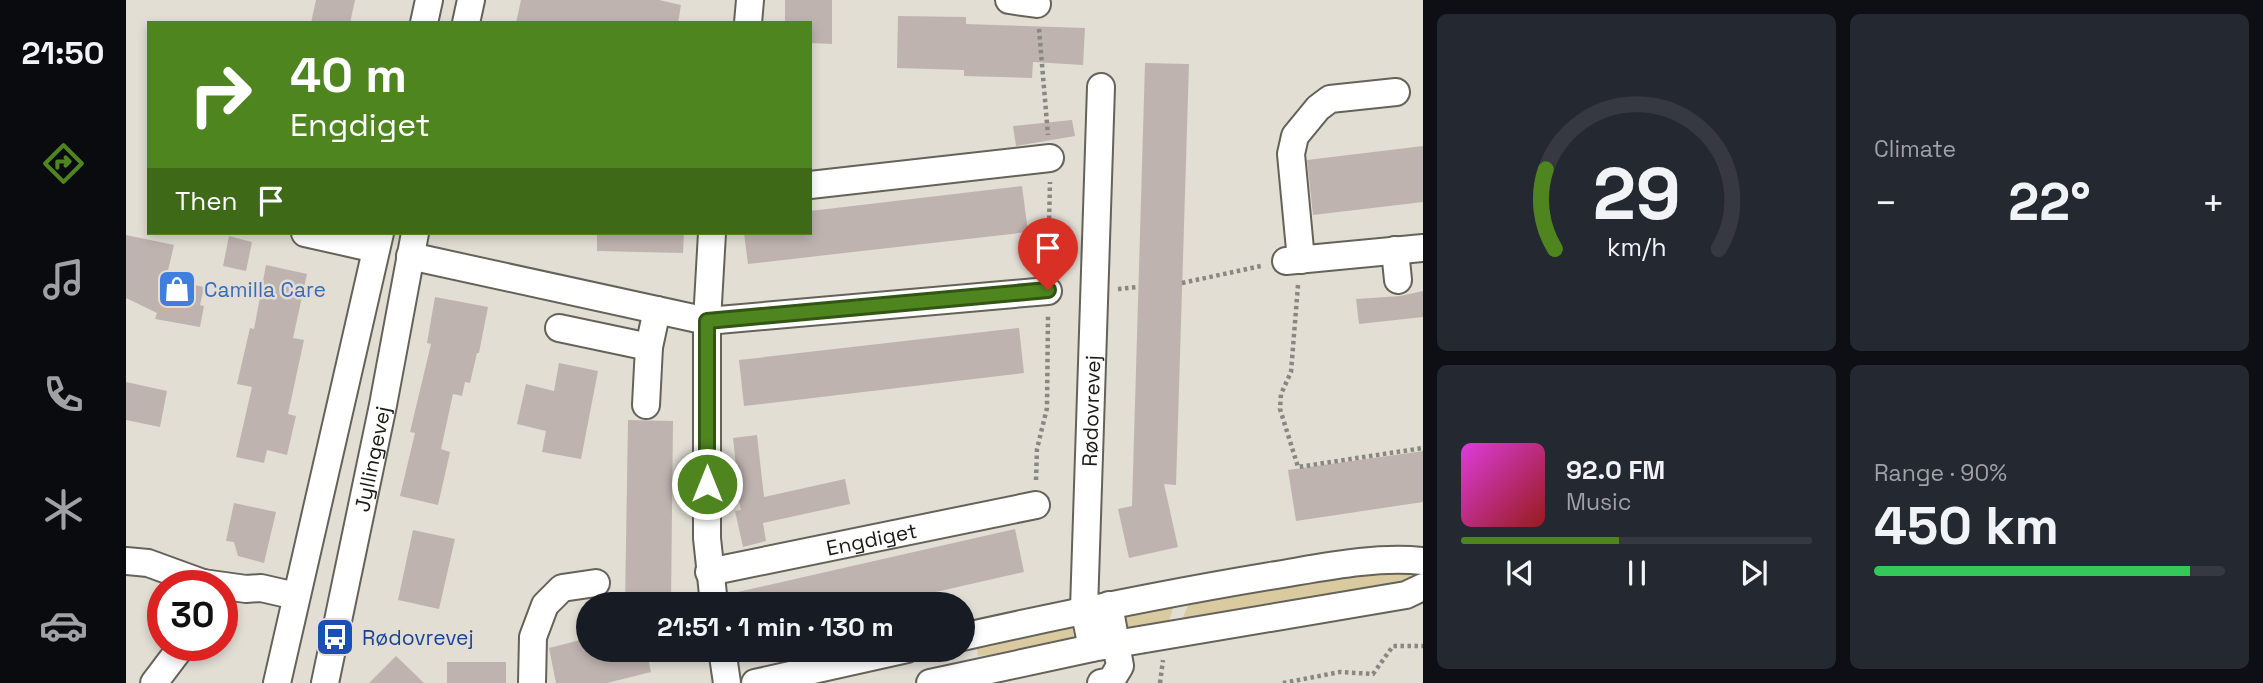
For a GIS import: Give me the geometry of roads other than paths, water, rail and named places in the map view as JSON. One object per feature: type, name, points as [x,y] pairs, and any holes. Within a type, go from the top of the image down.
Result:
[{"type":"street","points":[[424,21],[429,0]]},
{"type":"street","points":[[466,21],[471,0]]},
{"type":"street","points":[[748,21],[750,0]]},
{"type":"street","points":[[1009,0],[1037,4]]},
{"type":"street","name":"Rødovrevej","points":[[1101,87],[1097,607],[1105,646],[1120,666],[1111,681],[1101,683]]},
{"type":"street","points":[[1396,92],[1330,99],[1318,108],[1295,136],[1291,155],[1293,260],[1423,248]]},
{"type":"street","points":[[812,186],[1050,158]]},
{"type":"street","name":"Jyllingevej","points":[[276,683],[378,241],[323,235]]},
{"type":"street","points":[[712,235],[707,321],[707,538],[712,592]]},
{"type":"street","points":[[412,244],[707,321],[1048,290]]},
{"type":"street","name":"Jyllingevej","points":[[325,683],[383,405],[412,244]]},
{"type":"street","points":[[1395,250],[1398,280]]},
{"type":"street","points":[[646,405],[649,347],[657,310]]},
{"type":"street","points":[[559,328],[649,347]]},
{"type":"street","name":"Engdiget","points":[[709,572],[1036,505]]},
{"type":"street","points":[[975,634],[1097,607],[1334,566],[1398,559],[1423,561]]},
{"type":"street","points":[[126,561],[148,563],[171,570]]},
{"type":"street","points":[[532,683],[533,637],[545,605],[562,589],[596,583]]},
{"type":"street","points":[[930,683],[967,679],[1105,646],[1406,596],[1423,587]]},
{"type":"street","points":[[238,588],[261,588],[296,596]]},
{"type":"street","points":[[154,683],[171,661]]},
{"type":"street","points":[[724,662],[727,683]]},
{"type":"street","points":[[755,683],[849,662]]},
{"type":"place","name":"Camilla Care","points":[[177,289]]},
{"type":"place","name":"Rødovrevej","points":[[335,637]]}]
